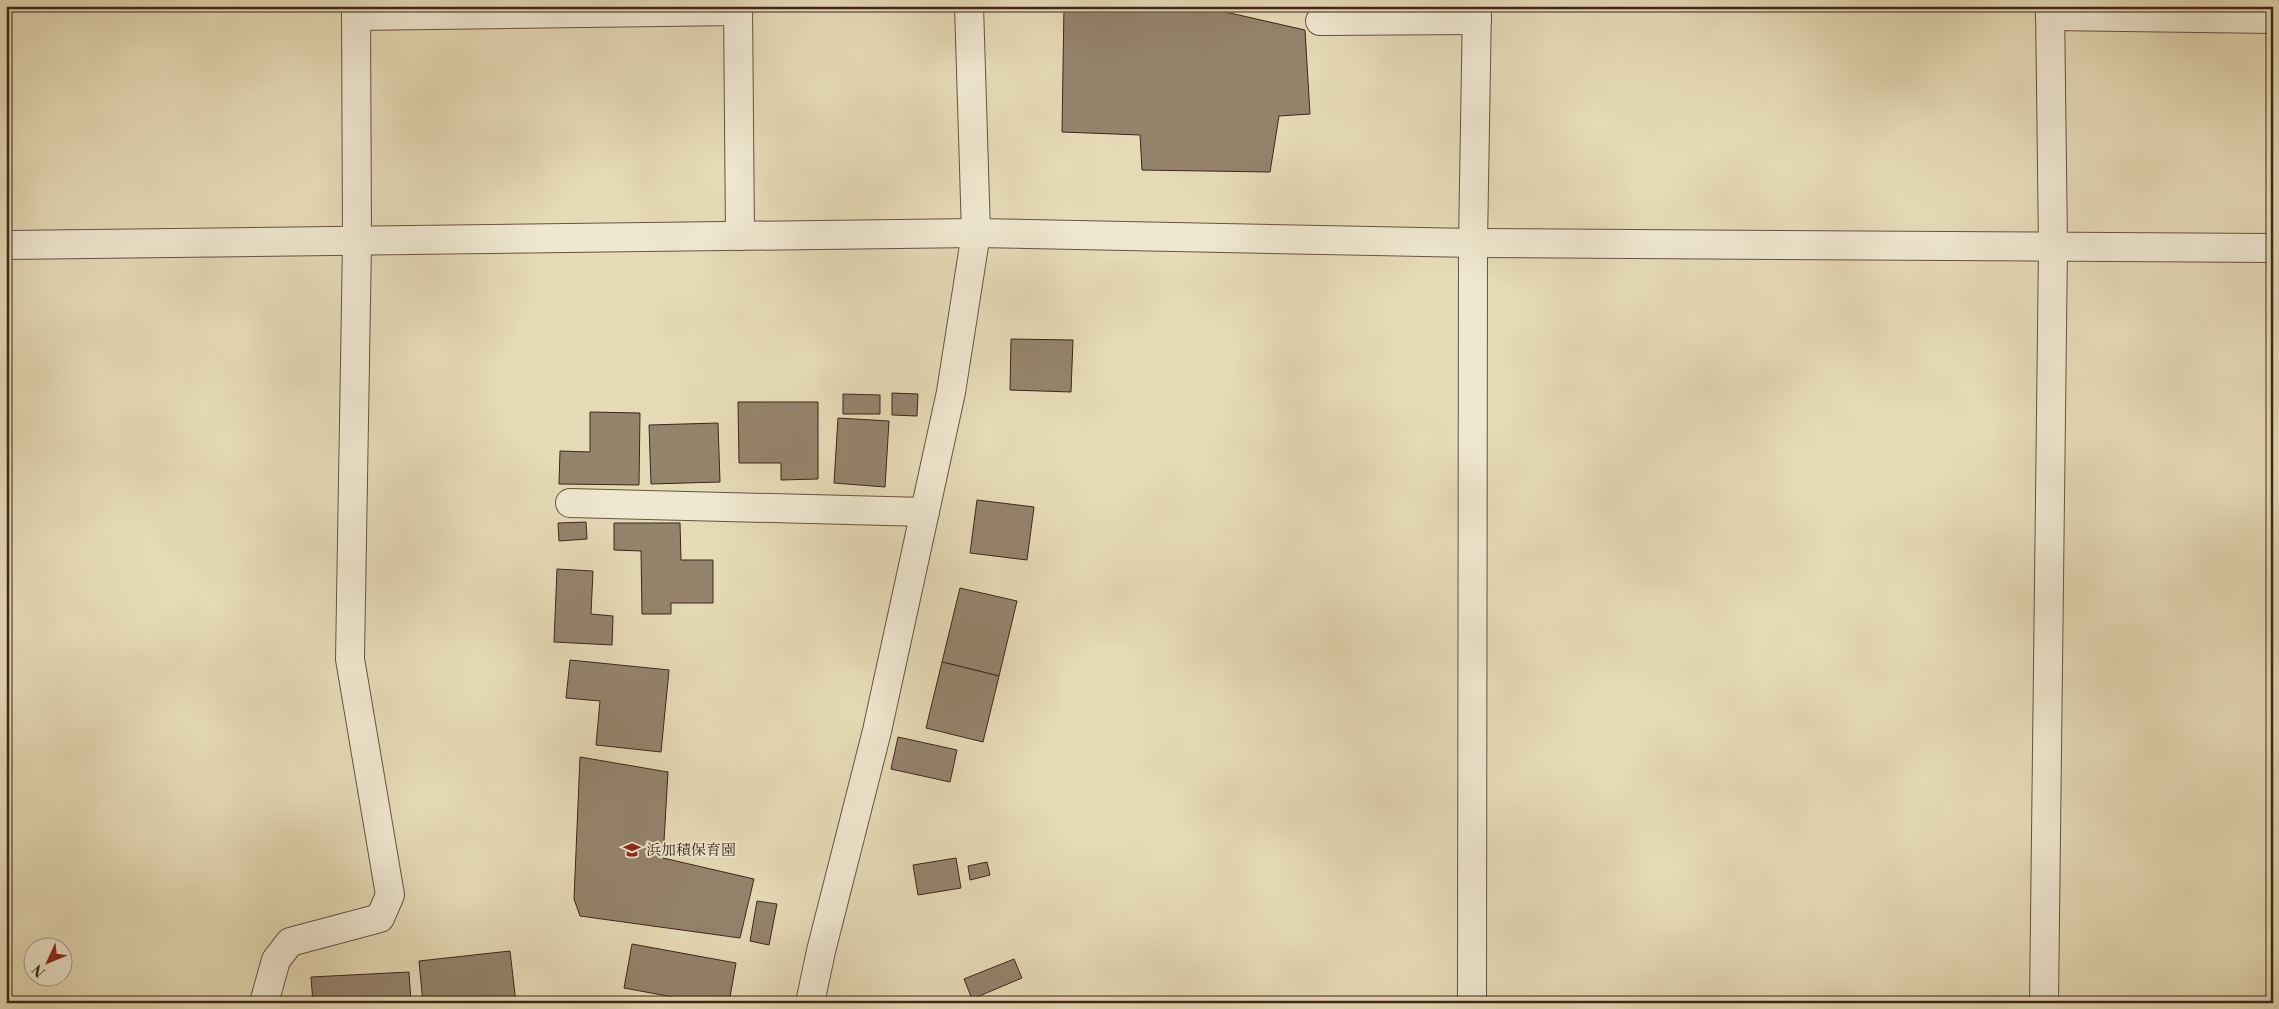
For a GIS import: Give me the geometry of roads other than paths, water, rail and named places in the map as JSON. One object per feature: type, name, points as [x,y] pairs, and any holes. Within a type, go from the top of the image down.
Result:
[{"type":"street","points":[[810,1003],[820,951],[876,730],[951,392],[976,233],[969,6]]},
{"type":"street","points":[[264,1003],[276,960],[290,942],[380,918],[390,895],[350,659],[357,242],[356,11],[738,9],[740,236]]},
{"type":"street","points":[[2044,1003],[2054,246],[2050,11],[2273,19]]},
{"type":"street","points":[[1320,21],[1477,13],[1473,243],[1472,1003]]},
{"type":"street","points":[[6,246],[976,233],[1473,243],[2273,248]]},
{"type":"street","points":[[570,503],[925,512]]},
{"type":"place","name":"浜加積保育園","points":[[632,850]]}]
